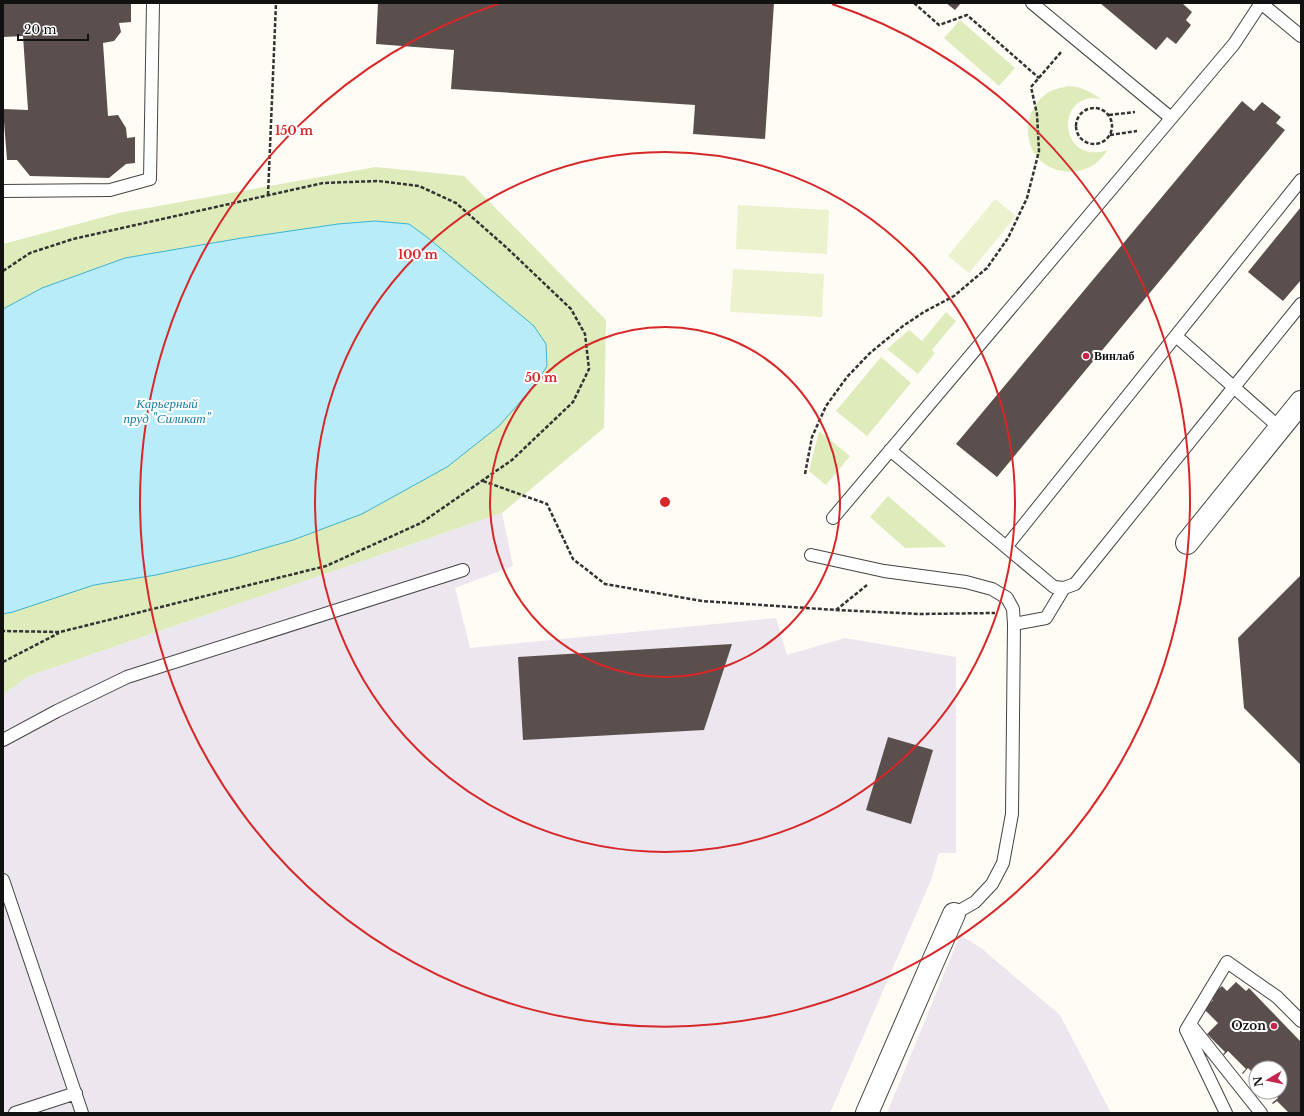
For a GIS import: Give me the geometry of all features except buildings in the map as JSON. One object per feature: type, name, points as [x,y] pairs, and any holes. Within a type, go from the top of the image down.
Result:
[{"type":"street","points":[[1187,543],[1301,402]]},
{"type":"street","points":[[867,1113],[954,914]]},
{"type":"lane","points":[[3,190],[110,190],[150,179],[154,3]]},
{"type":"lane","points":[[1032,3],[1171,118]]},
{"type":"lane","points":[[833,518],[1234,44],[1261,3],[1301,36]]},
{"type":"lane","points":[[1006,547],[1301,180]]},
{"type":"lane","points":[[890,450],[1054,587],[1064,588],[1075,584],[1301,304]]},
{"type":"lane","points":[[1176,336],[1280,428]]},
{"type":"lane","points":[[811,555],[884,571],[966,582],[992,589],[1007,598],[1013,609],[1012,814],[1003,863],[992,884],[975,902],[954,914]]},
{"type":"lane","points":[[3,740],[57,710],[128,677],[464,570]]},
{"type":"lane","points":[[1013,619],[1046,618],[1064,588]]},
{"type":"lane","points":[[3,880],[82,1113]]},
{"type":"lane","points":[[1226,1113],[1186,1030],[1226,962],[1277,997],[1301,1021]]},
{"type":"lane","points":[[1190,1024],[1261,1113]]},
{"type":"lane","points":[[15,1113],[76,1093]]},
{"type":"path","points":[[268,195],[276,3]]},
{"type":"path","points":[[914,3],[939,25],[967,15],[1039,78]]},
{"type":"path","points":[[805,474],[812,437],[826,406],[847,377],[870,353],[903,326],[924,312],[954,296],[987,268],[1008,238],[1027,198],[1039,151],[1037,114],[1031,87],[1074,37]]},
{"type":"path","points":[[1092,107],[1100,108],[1107,112],[1112,119],[1113,127],[1110,135],[1104,141],[1097,144],[1089,143],[1081,139],[1076,132],[1078,116],[1084,110],[1092,107]]},
{"type":"path","points":[[1109,115],[1141,110]]},
{"type":"path","points":[[1110,135],[1144,130]]},
{"type":"path","points":[[3,271],[30,253],[73,239],[323,183],[378,181],[419,186],[456,204],[507,248],[571,309],[585,334],[589,369],[573,402],[512,460],[421,523],[326,566],[60,632],[3,662]]},
{"type":"path","points":[[482,481],[547,504],[573,559],[605,584],[702,601],[836,610],[1013,619]]},
{"type":"path","points":[[836,610],[884,571]]},
{"type":"path","points":[[3,631],[60,632]]},
{"type":"shaded area","points":[[502,513],[513,566],[455,588],[470,648],[776,618],[787,655],[845,638],[956,657],[956,853],[939,853],[931,880],[830,1113],[3,1113],[3,694],[29,676]]},
{"type":"shaded area","points":[[960,935],[981,948],[1060,1015],[1111,1113],[887,1113]]},
{"type":"green space","points":[[960,20],[1015,68],[999,86],[944,38]]},
{"type":"green space","points":[[1068,86],[1086,90],[1101,99],[1091,98],[1079,102],[1072,110],[1068,121],[1069,132],[1073,141],[1081,149],[1093,152],[1108,150],[1090,167],[1083,170],[1069,172],[1055,169],[1042,162],[1032,149],[1028,132],[1030,115],[1039,100],[1051,91]]},
{"type":"green space","name":"Карьерный пруд \"Силикат\"","points":[[376,167],[464,176],[606,320],[604,428],[502,513],[29,676],[3,694],[3,244],[119,213]]},
{"type":"green space","points":[[995,199],[1016,216],[969,273],[948,256]]},
{"type":"green space","points":[[738,205],[829,210],[827,254],[736,249]]},
{"type":"green space","points":[[733,269],[824,274],[822,317],[730,312]]},
{"type":"green space","points":[[946,312],[956,321],[932,350],[935,353],[918,374],[887,349],[909,330],[922,341]]},
{"type":"green space","points":[[881,357],[911,383],[867,436],[836,411]]},
{"type":"green space","points":[[819,431],[850,456],[826,485],[809,471]]},
{"type":"green space","points":[[888,496],[947,547],[905,548],[870,517]]},
{"type":"water","name":"Карьерный пруд \"Силикат\"","points":[[375,221],[409,224],[427,237],[534,326],[546,344],[547,366],[535,385],[499,426],[447,467],[362,514],[293,540],[231,558],[156,575],[94,585],[3,614],[3,309],[42,288],[125,258],[242,238],[338,224]]},
{"type":"place","name":"Винлаб","points":[[1086,356]]},
{"type":"place","name":"Ozon","points":[[1274,1026]]}]
